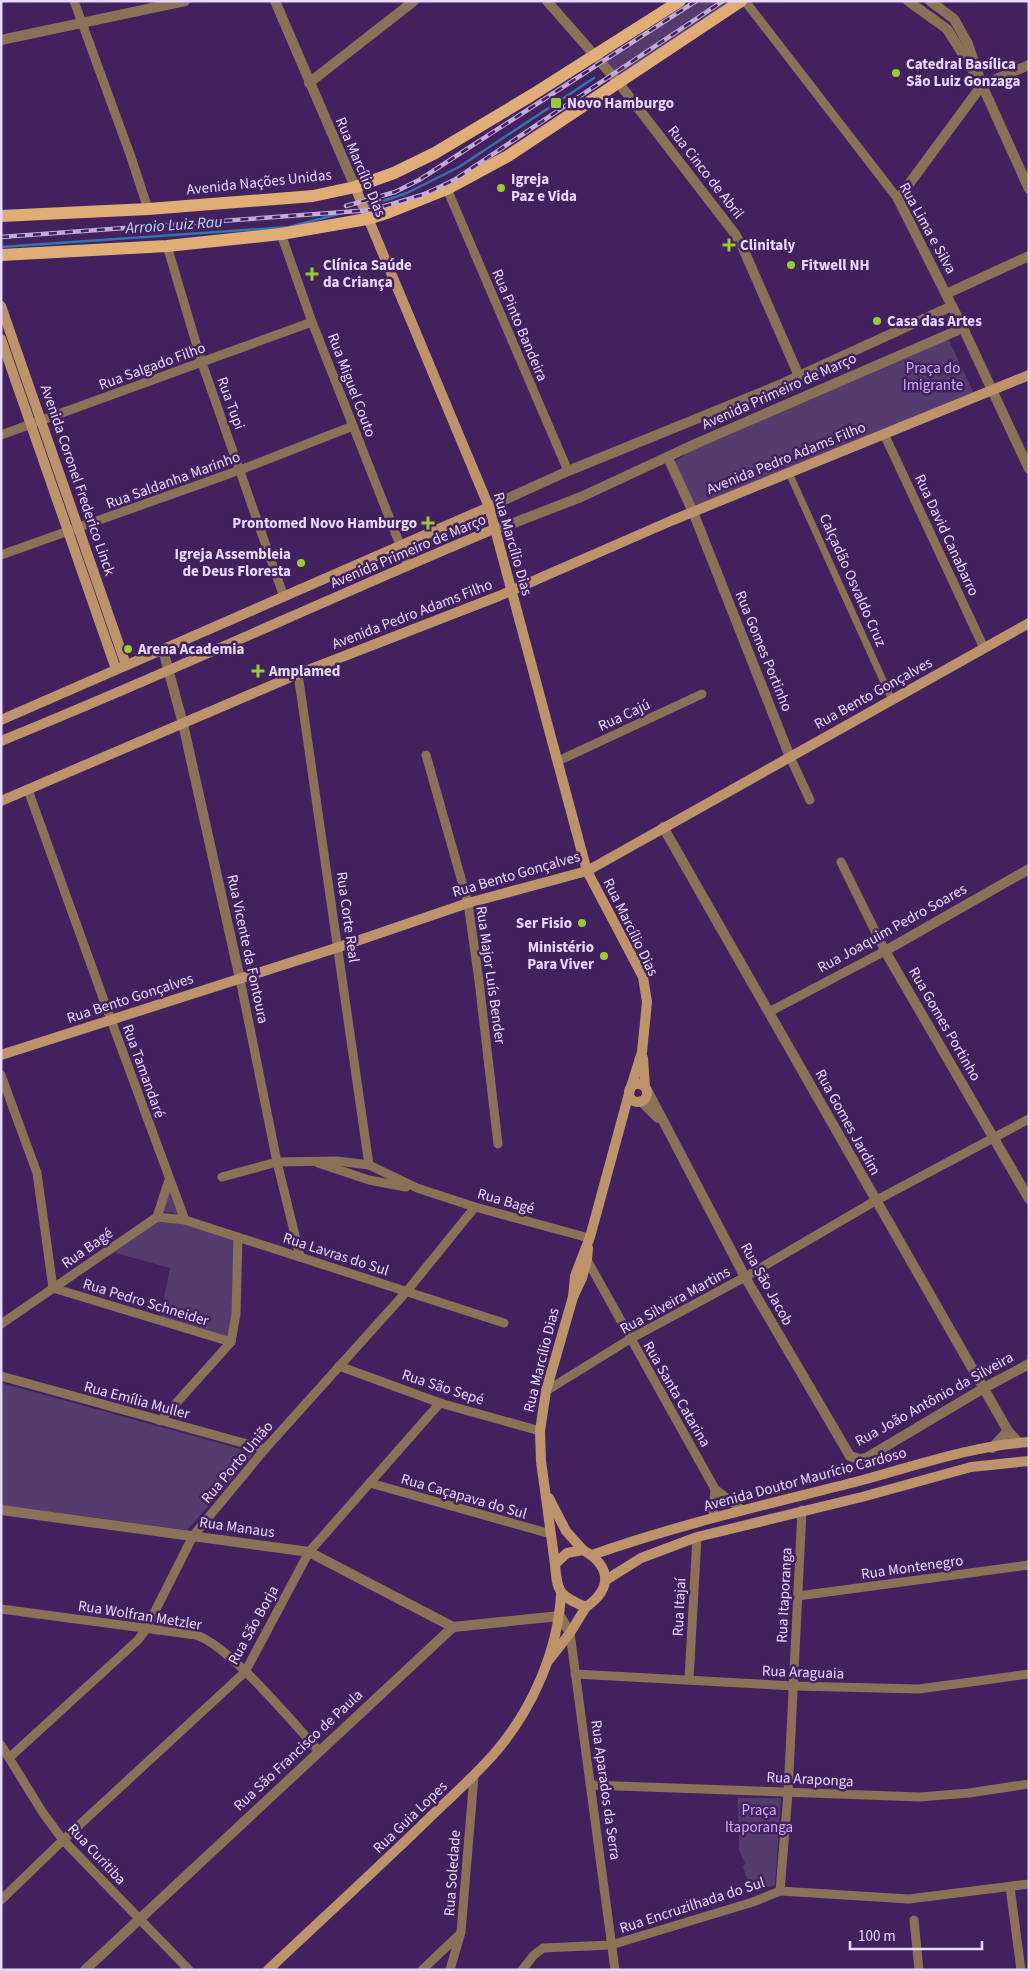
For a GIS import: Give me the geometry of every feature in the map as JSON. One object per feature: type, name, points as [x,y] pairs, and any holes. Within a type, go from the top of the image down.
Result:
[{"type":"main road","name":"Avenida Nações Unidas","points":[[1,216],[148,209],[313,196],[355,187],[394,173],[436,153],[532,95],[680,1]]},
{"type":"main road","points":[[1,255],[167,246],[281,234],[367,219],[447,189],[508,156],[743,1]]},
{"type":"main road","name":"Rua Marcílio Dias","points":[[355,187],[489,507],[587,870],[643,977],[647,1002],[642,1052],[589,1238],[575,1276],[573,1297]]},
{"type":"main road","name":"Avenida Coronel Frederico Linck","points":[[1,306],[126,664]]},
{"type":"main road","name":"Avenida Coronel Frederico Linck","points":[[1,340],[116,669]]},
{"type":"main road","points":[[11,367],[21,363]]},
{"type":"main road","name":"Avenida Pedro Adams Filho","points":[[1,801],[298,674],[511,591],[692,512],[1029,375]]},
{"type":"main road","name":"Avenida Primeiro de Março","points":[[1,720],[489,507]]},
{"type":"main road","name":"Avenida Primeiro de Março","points":[[1,741],[494,529]]},
{"type":"main road","name":"Rua Bento Gonçalves","points":[[1,1055],[339,948],[468,904],[587,870],[1029,623]]},
{"type":"main road","name":"Rua Marcílio Dias","points":[[620,1128],[640,1101],[646,1098],[642,1052]]},
{"type":"main road","points":[[640,1101],[631,1098],[630,1090],[638,1084],[646,1089]]},
{"type":"main road","name":"Rua Marcílio Dias","points":[[555,1564],[545,1490],[540,1431],[546,1391],[573,1297],[582,1278],[587,1260],[589,1238]]},
{"type":"main road","name":"Avenida Doutor Maurício Cardoso","points":[[587,1552],[966,1452],[1018,1442],[1029,1442]]},
{"type":"main road","name":"Avenida Doutor Maurício Cardoso","points":[[606,1580],[641,1558],[697,1537],[802,1510],[862,1497],[971,1466],[1029,1461]]},
{"type":"main road","name":"Rua Marcílio Dias","points":[[545,1490],[566,1530],[587,1552]]},
{"type":"main road","points":[[587,1552],[604,1570],[606,1580],[602,1593],[586,1607],[561,1594],[556,1581],[555,1564],[567,1553],[587,1552]]},
{"type":"main road","name":"Rua Guia Lopes","points":[[268,1970],[474,1776],[513,1730],[538,1685],[546,1665],[560,1616],[561,1594]]},
{"type":"main road","name":"Rua Guia Lopes","points":[[546,1665],[570,1633],[586,1607]]},
{"type":"street","points":[[74,1],[148,209]]},
{"type":"street","points":[[1,40],[184,1]]},
{"type":"street","name":"Rua Marcílio Dias","points":[[275,1],[355,187]]},
{"type":"street","points":[[309,83],[414,1]]},
{"type":"street","name":"Rua Cinco de Abril","points":[[547,1],[618,82],[735,234],[799,376]]},
{"type":"street","name":"Rua Lima e Silva","points":[[743,1],[898,199],[963,328],[1029,469]]},
{"type":"street","points":[[908,1],[947,29],[982,85]]},
{"type":"street","points":[[930,1],[954,19],[968,44],[982,85],[1029,189]]},
{"type":"street","points":[[898,199],[982,85],[1029,65]]},
{"type":"street","name":"Rua Pinto Bandeira","points":[[447,189],[568,471]]},
{"type":"street","name":"Rua Miguel Couto","points":[[281,234],[312,322],[408,565]]},
{"type":"street","name":"Rua Tupi","points":[[167,246],[202,363],[284,597]]},
{"type":"street","points":[[946,294],[1029,256]]},
{"type":"street","name":"Avenida Primeiro de Março","points":[[489,507],[568,471],[799,376],[952,306]]},
{"type":"street","name":"Rua Salgado Filho","points":[[1,435],[312,322]]},
{"type":"street","name":"Avenida Primeiro de Março","points":[[494,529],[581,497],[705,440],[963,328]]},
{"type":"street","name":"Rua Saldanha Marinho","points":[[1,555],[79,529],[240,470],[353,426]]},
{"type":"street","name":"Rua David Canabarro","points":[[884,434],[984,648]]},
{"type":"street","name":"Rua Gomes Portinho","points":[[668,458],[692,512],[790,757],[810,800]]},
{"type":"street","name":"Calçadão Osvaldo Cruz","points":[[789,472],[892,700]]},
{"type":"street","name":"Rua Vicente da Fontoura","points":[[164,650],[183,724],[240,978],[277,1162],[300,1256]]},
{"type":"street","name":"Rua Corte Real","points":[[298,674],[369,1165]]},
{"type":"street","name":"Rua Cajú","points":[[558,761],[702,694]]},
{"type":"street","name":"Rua Major Luís Bender","points":[[426,755],[468,904],[498,1144]]},
{"type":"street","name":"Rua Tamandaré","points":[[28,790],[110,1020],[185,1220]]},
{"type":"street","name":"Rua Gomes Jardim","points":[[663,827],[1008,1432],[1018,1442]]},
{"type":"street","name":"Rua Gomes Portinho","points":[[841,862],[885,951],[1029,1198]]},
{"type":"street","name":"Rua Joaquim Pedro Soares","points":[[769,1012],[885,951],[1029,869]]},
{"type":"street","points":[[1,1075],[37,1173],[53,1288]]},
{"type":"street","name":"Rua São Jacob","points":[[646,1089],[745,1277],[847,1452],[854,1458]]},
{"type":"street","name":"Rua São Jacob","points":[[640,1101],[661,1120]]},
{"type":"street","name":"Rua Silveira Martins","points":[[546,1391],[630,1339],[745,1277],[875,1201],[1029,1119]]},
{"type":"street","name":"Rua Bagé","points":[[222,1177],[277,1162],[317,1163],[337,1161],[369,1165],[417,1188],[475,1207],[589,1238]]},
{"type":"street","name":"Rua Bagé","points":[[317,1163],[369,1180],[417,1188]]},
{"type":"street","points":[[157,1217],[169,1180]]},
{"type":"street","name":"Rua Porto União","points":[[10,1758],[138,1640],[146,1629],[193,1536],[265,1449],[407,1291],[475,1207]]},
{"type":"street","name":"Rua Bagé","points":[[1,1324],[157,1217]]},
{"type":"street","name":"Rua Lavras do Sul","points":[[157,1217],[185,1220],[504,1323]]},
{"type":"street","points":[[160,1421],[231,1342],[236,1314],[238,1237]]},
{"type":"street","name":"Rua Santa Catarina","points":[[587,1260],[715,1489],[741,1510]]},
{"type":"street","name":"Rua Pedro Schneider","points":[[53,1288],[231,1342]]},
{"type":"street","name":"Rua João Antônio da Silveira","points":[[854,1458],[862,1460],[866,1458],[984,1388],[1029,1364]]},
{"type":"street","name":"Rua São Sepé","points":[[339,1366],[440,1403],[540,1431]]},
{"type":"street","name":"Rua Emília Muller","points":[[1,1376],[265,1449]]},
{"type":"street","name":"Rua São Borja","points":[[1,1900],[63,1840],[245,1672],[309,1552],[440,1403]]},
{"type":"street","points":[[992,1448],[1008,1432]]},
{"type":"street","name":"Rua Caçapava do Sul","points":[[370,1483],[551,1534]]},
{"type":"street","points":[[714,1517],[715,1489]]},
{"type":"street","name":"Rua Manaus","points":[[1,1510],[309,1552],[452,1627]]},
{"type":"street","name":"Rua Itaporanga","points":[[780,1891],[788,1793],[802,1510]]},
{"type":"street","name":"Rua Itajaí","points":[[689,1679],[697,1537]]},
{"type":"street","name":"Rua Montenegro","points":[[798,1596],[1029,1565]]},
{"type":"street","name":"Rua Wolfran Metzler","points":[[1,1609],[196,1635],[205,1638],[245,1672],[318,1751]]},
{"type":"street","points":[[452,1627],[560,1616]]},
{"type":"street","name":"Rua Aparados da Serra","points":[[560,1616],[570,1633],[615,1970]]},
{"type":"street","name":"Rua São Francisco de Paula","points":[[85,1970],[452,1627]]},
{"type":"street","name":"Rua Araguaia","points":[[575,1674],[794,1686],[919,1689],[1029,1674]]},
{"type":"street","name":"Rua Curitiba","points":[[1,1745],[43,1813],[63,1840],[188,1970]]},
{"type":"street","name":"Rua Soledade","points":[[450,1970],[462,1932],[474,1776]]},
{"type":"street","name":"Rua Araponga","points":[[590,1785],[920,1797],[969,1793],[1029,1784]]},
{"type":"street","name":"Rua Encruzilhada do Sul","points":[[522,1970],[534,1955],[543,1948],[611,1945],[753,1902],[780,1891],[909,1899],[1029,1884]]},
{"type":"street","points":[[1010,1886],[1020,1970]]},
{"type":"street","points":[[914,1920],[919,1970]]},
{"type":"street","points":[[422,1970],[462,1932]]},
{"type":"green space","points":[[693,1],[733,1],[615,77],[603,64]]},
{"type":"green space","name":"Praça do Imigrante","points":[[948,338],[973,392],[694,508],[674,462],[696,447]]},
{"type":"green space","points":[[169,1189],[180,1216],[171,1212],[161,1212]]},
{"type":"green space","points":[[158,1221],[185,1224],[235,1240],[233,1313],[228,1338],[160,1317],[170,1268],[112,1252]]},
{"type":"green space","points":[[1,1383],[255,1453],[187,1530],[1,1505]]},
{"type":"green space","name":"Praça Itaporanga","points":[[738,1798],[781,1798],[775,1885],[752,1892],[743,1867],[745,1863],[739,1850]]},
{"type":"waterway","name":"Arroio Luiz Rau","points":[[368,206],[407,193],[459,167],[594,78]]},
{"type":"waterway","name":"Arroio Luiz Rau","points":[[1,247],[289,227],[346,212]]},
{"type":"railway","points":[[346,206],[395,192],[419,180],[696,1]]},
{"type":"railway","points":[[1,237],[372,210],[425,194],[454,180],[723,1]]},
{"type":"place","name":"Catedral Basílica São Luiz Gonzaga","points":[[896,73]]},
{"type":"place","name":"Novo Hamburgo","points":[[556,103]]},
{"type":"place","name":"Igreja Paz e Vida","points":[[501,188]]},
{"type":"place","name":"Clinitaly","points":[[729,245]]},
{"type":"place","name":"Fitwell NH","points":[[791,265]]},
{"type":"place","name":"Clínica Saúde da Criança","points":[[312,274]]},
{"type":"place","name":"Casa das Artes","points":[[877,321]]},
{"type":"place","name":"Prontomed Novo Hamburgo","points":[[428,523]]},
{"type":"place","name":"Igreja Assembleia de Deus Floresta","points":[[301,563]]},
{"type":"place","name":"Arena Academia","points":[[128,649]]},
{"type":"place","name":"Amplamed","points":[[258,671]]},
{"type":"place","name":"Ser Fisio","points":[[582,923]]},
{"type":"place","name":"Ministério Para Viver","points":[[604,956]]}]
